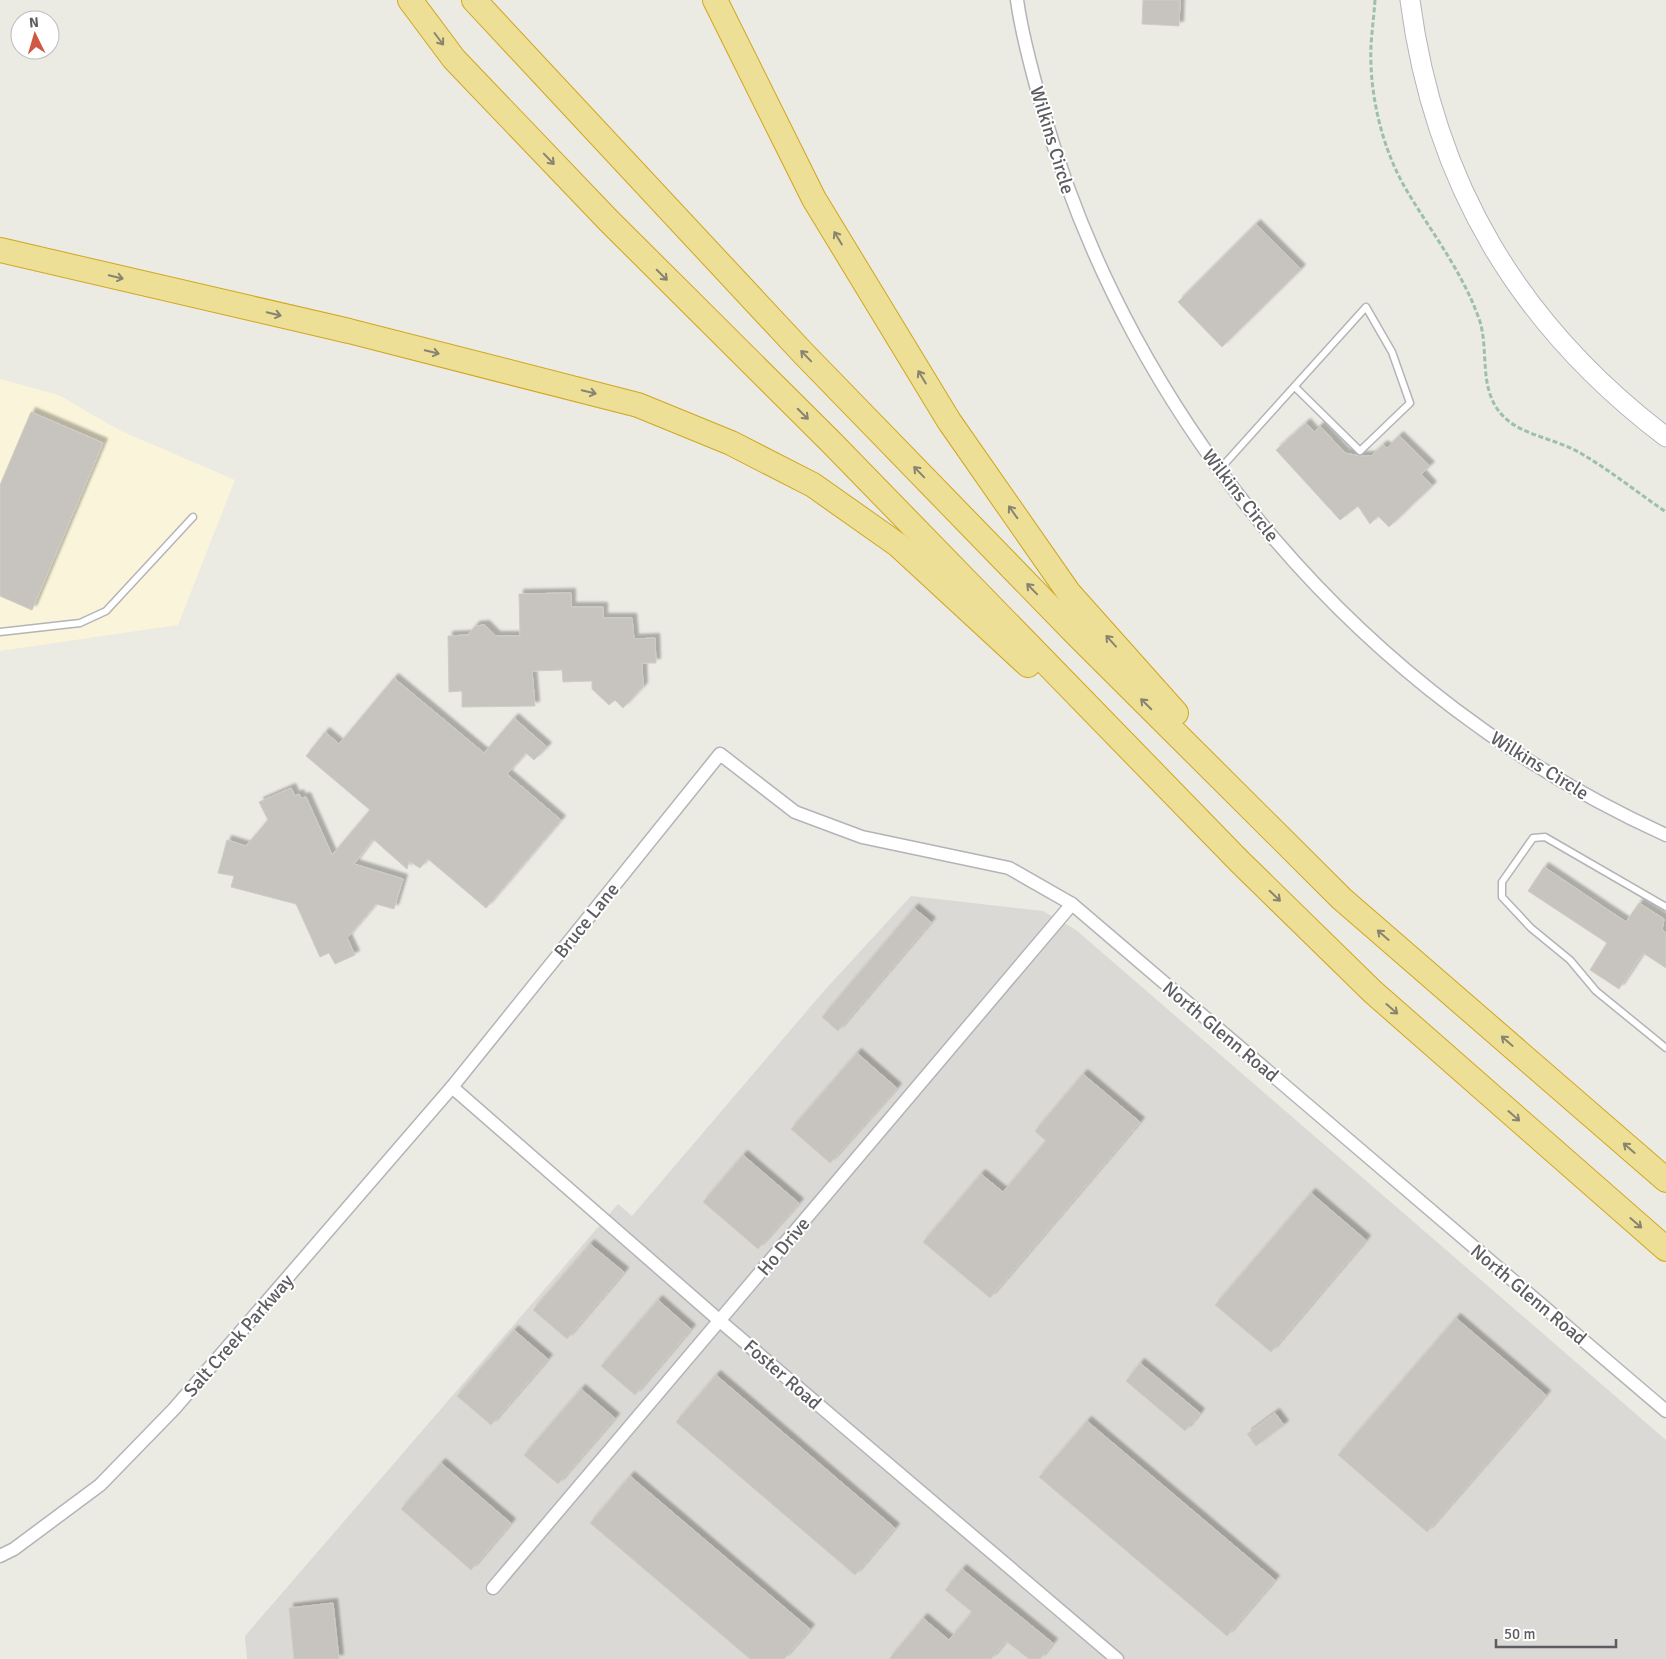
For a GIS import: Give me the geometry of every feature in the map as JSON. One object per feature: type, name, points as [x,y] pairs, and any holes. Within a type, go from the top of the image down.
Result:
[{"type":"highway","points":[[410,0],[454,59],[609,221],[838,449],[1240,862],[1373,992],[1666,1249]]},
{"type":"highway","points":[[474,0],[810,360],[1077,635],[1342,899],[1666,1180]]},
{"type":"highway","points":[[715,0],[814,199],[949,421],[1006,503],[1069,593],[1342,899]]},
{"type":"highway","points":[[0,238],[88,271]]},
{"type":"highway","points":[[0,250],[349,331],[638,404],[756,455],[813,485],[898,545],[1240,862]]},
{"type":"main road","points":[[1410,0],[1418,50],[1437,121],[1466,199],[1495,252],[1538,316],[1566,349],[1597,380],[1666,437]]},
{"type":"street","name":"Wilkins Circle","points":[[1016,0],[1032,73],[1048,127],[1083,228],[1137,341],[1172,402],[1247,508],[1339,610],[1444,702],[1533,764],[1584,794],[1666,835]]},
{"type":"street","name":"North Glenn Road","points":[[720,754],[795,812],[862,837],[1009,868],[1072,904],[1666,1411]]},
{"type":"street","name":"Bruce Lane","points":[[452,1087],[720,754]]},
{"type":"street","name":"Ho Drive","points":[[493,1588],[1072,904]]},
{"type":"street","name":"Foster Road","points":[[452,1087],[720,1320],[1117,1659]]},
{"type":"street","name":"Salt Creek Parkway","points":[[0,1556],[14,1549],[100,1486],[174,1409],[452,1087]]},
{"type":"lane","points":[[1219,470],[1366,307],[1392,352],[1410,403],[1360,451],[1295,387]]},
{"type":"lane","points":[[0,632],[80,623],[106,610],[192,517]]},
{"type":"lane","points":[[1666,908],[1545,837],[1533,838],[1502,882],[1502,896],[1531,928],[1570,960],[1596,991],[1666,1048]]},
{"type":"path","points":[[1375,0],[1371,47],[1375,98],[1380,124],[1392,159],[1406,190],[1449,255],[1480,319],[1486,379],[1492,399],[1503,416],[1517,428],[1546,437],[1581,453],[1666,512]]},
{"type":"shaded area","points":[[0,379],[59,395],[119,430],[235,480],[178,625],[0,651]]},
{"type":"shaded area","points":[[911,896],[1043,911],[1076,930],[1666,1440],[1666,1659],[247,1659],[245,1636],[618,1204],[632,1216],[823,992]]},
{"type":"building","points":[[1143,0],[1180,0],[1179,26],[1142,24]]},
{"type":"building","points":[[1256,224],[1301,269],[1222,347],[1178,302]]},
{"type":"building","points":[[31,412],[103,443],[32,610],[0,596],[0,485]]},
{"type":"building","points":[[1306,423],[1314,432],[1320,426],[1345,453],[1359,456],[1371,456],[1383,445],[1387,448],[1399,436],[1430,466],[1421,474],[1432,486],[1389,527],[1378,516],[1370,524],[1358,506],[1340,520],[1276,450]]},
{"type":"building","points":[[571,593],[571,607],[603,607],[603,618],[632,618],[634,639],[655,638],[656,663],[642,663],[643,687],[623,708],[615,700],[609,705],[592,689],[592,681],[563,682],[562,670],[532,671],[535,706],[462,707],[462,691],[449,692],[448,636],[468,635],[475,626],[485,625],[496,636],[520,636],[519,594]]},
{"type":"building","points":[[394,678],[484,753],[514,718],[547,747],[534,760],[526,753],[507,774],[561,820],[486,908],[428,859],[420,868],[409,861],[407,869],[373,839],[354,864],[403,879],[394,909],[376,904],[347,938],[355,955],[335,964],[329,953],[320,957],[296,904],[231,887],[234,876],[218,873],[227,840],[246,846],[268,820],[259,802],[291,788],[295,796],[299,794],[301,798],[306,797],[332,855],[370,810],[306,756],[325,732],[339,744]]},
{"type":"building","points":[[1544,867],[1626,922],[1639,903],[1664,919],[1662,930],[1666,933],[1666,968],[1643,953],[1619,989],[1590,970],[1607,943],[1528,891]]},
{"type":"building","points":[[914,908],[931,922],[838,1031],[822,1017]]},
{"type":"building","points":[[857,1053],[897,1088],[830,1163],[791,1129]]},
{"type":"building","points":[[1083,1074],[1140,1122],[990,1298],[923,1242],[981,1174],[1003,1192],[1046,1141],[1035,1131]]},
{"type":"building","points":[[743,1155],[799,1203],[758,1249],[703,1202]]},
{"type":"building","points":[[1311,1193],[1366,1240],[1271,1352],[1215,1305]]},
{"type":"building","points":[[590,1244],[624,1272],[567,1339],[533,1310]]},
{"type":"building","points":[[658,1300],[691,1329],[635,1395],[601,1366]]},
{"type":"building","points":[[1456,1318],[1546,1395],[1427,1532],[1338,1455]]},
{"type":"building","points":[[514,1330],[548,1359],[491,1425],[457,1396]]},
{"type":"building","points":[[1140,1363],[1200,1413],[1185,1431],[1126,1381]]},
{"type":"building","points":[[716,1375],[895,1528],[855,1575],[676,1422]]},
{"type":"building","points":[[581,1389],[615,1418],[558,1484],[524,1455]]},
{"type":"building","points":[[1275,1413],[1284,1425],[1256,1446],[1247,1434]]},
{"type":"building","points":[[1087,1421],[1275,1580],[1227,1636],[1039,1477]]},
{"type":"building","points":[[441,1463],[511,1523],[471,1570],[401,1509]]},
{"type":"building","points":[[630,1476],[810,1629],[784,1659],[750,1659],[590,1523]]},
{"type":"building","points":[[962,1569],[1053,1643],[1040,1659],[1029,1659],[1006,1641],[991,1659],[889,1659],[923,1618],[949,1640],[972,1612],[945,1590]]},
{"type":"building","points":[[333,1603],[339,1659],[294,1659],[289,1608]]}]
